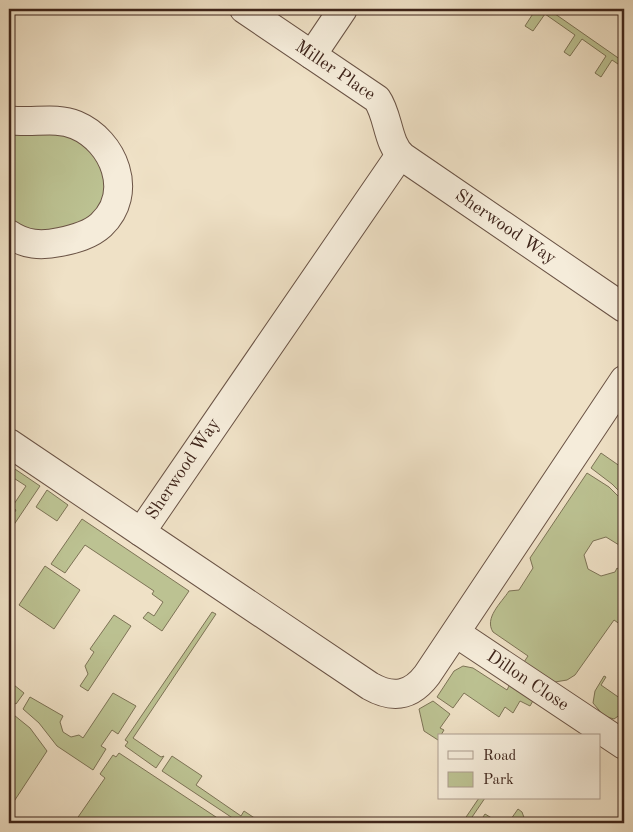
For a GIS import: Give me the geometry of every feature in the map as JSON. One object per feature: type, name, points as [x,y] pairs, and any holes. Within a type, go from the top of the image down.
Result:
[{"type":"street","name":"Miller Place","points":[[244,9],[377,99],[383,109],[392,139],[400,154]]},
{"type":"street","points":[[312,54],[343,9]]},
{"type":"street","points":[[9,120],[63,121],[92,133],[111,154],[118,186],[115,204],[110,214],[100,226],[86,234],[68,240],[35,244],[21,241],[9,234]]},
{"type":"street","name":"Sherwood Way","points":[[624,308],[400,154],[141,532],[370,686],[384,694],[401,694],[419,684],[456,633],[624,380]]},
{"type":"street","points":[[9,443],[141,532]]},
{"type":"street","name":"Dillon Close","points":[[456,633],[624,745]]},
{"type":"green space","points":[[536,9],[548,9],[624,62],[624,68],[612,60],[601,77],[595,73],[606,56],[582,39],[570,56],[564,52],[575,35],[545,14],[533,31],[525,26]]},
{"type":"green space","points":[[64,132],[99,155],[108,192],[92,220],[45,234],[9,222],[9,133]]},
{"type":"green space","points":[[601,453],[624,469],[624,496],[591,468]]},
{"type":"green space","points":[[9,465],[40,486],[9,532],[9,521],[16,510],[12,507],[26,486],[9,475]]},
{"type":"green space","points":[[587,473],[609,487],[624,502],[624,568],[620,565],[622,560],[619,545],[606,537],[593,541],[584,555],[588,569],[601,576],[615,572],[617,568],[624,573],[624,627],[614,620],[575,675],[567,680],[555,682],[524,662],[528,656],[493,632],[491,621],[495,611],[509,591],[519,590],[533,568],[530,558]]},
{"type":"green space","points":[[47,490],[68,505],[57,521],[36,507]]},
{"type":"green space","points":[[82,519],[189,591],[162,631],[143,618],[148,612],[154,616],[163,602],[152,594],[154,591],[85,545],[65,573],[51,564]]},
{"type":"green space","points":[[45,566],[80,590],[54,629],[19,605]]},
{"type":"green space","points":[[212,612],[216,614],[133,738],[161,757],[164,756],[156,768],[125,746],[128,742],[125,740]]},
{"type":"green space","points":[[114,615],[131,626],[88,691],[80,686],[88,674],[85,666],[94,652],[90,649]]},
{"type":"green space","points":[[463,666],[473,668],[507,690],[510,684],[534,699],[530,706],[520,701],[513,713],[505,707],[499,717],[464,693],[453,708],[437,697],[454,671]]},
{"type":"green space","points":[[604,676],[606,677],[601,685],[624,701],[624,712],[614,719],[604,716],[593,703],[595,691]]},
{"type":"green space","points":[[9,681],[24,693],[16,704],[9,700]]},
{"type":"green space","points":[[113,693],[136,706],[118,734],[112,730],[101,746],[106,749],[93,770],[57,746],[39,723],[23,709],[30,697],[63,716],[60,722],[63,732],[71,737],[79,735],[83,738]]},
{"type":"green space","points":[[433,701],[450,714],[440,728],[444,730],[442,734],[438,734],[438,740],[424,731],[419,709]]},
{"type":"green space","points":[[9,711],[30,728],[47,751],[9,809]]},
{"type":"green space","points":[[119,753],[225,823],[74,823],[105,778],[100,774],[113,755],[116,757]]},
{"type":"green space","points":[[172,756],[202,776],[196,785],[241,816],[244,811],[262,823],[240,823],[162,771]]},
{"type":"green space","points":[[478,800],[484,800],[468,823],[462,823]]},
{"type":"green space","points":[[518,809],[522,812],[526,823],[517,823],[511,819]]},
{"type":"green space","points":[[485,814],[500,823],[479,823]]}]
